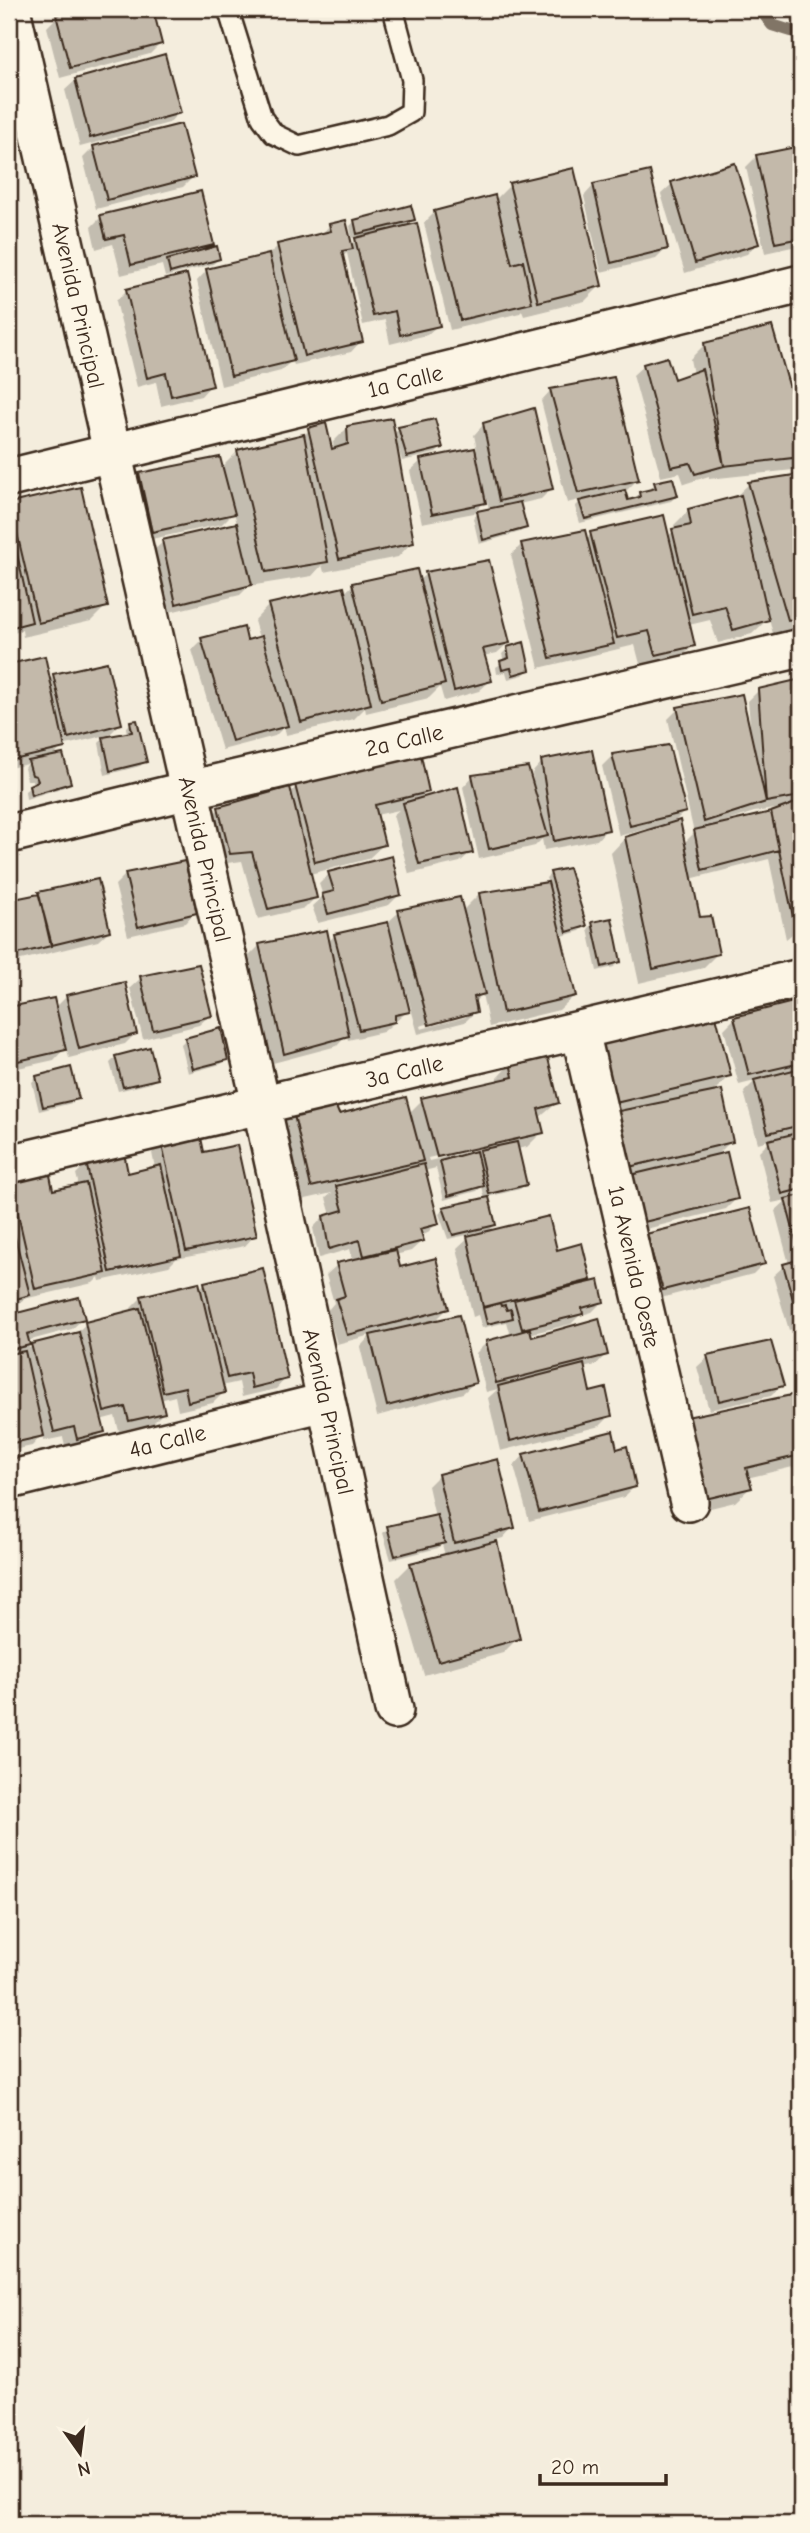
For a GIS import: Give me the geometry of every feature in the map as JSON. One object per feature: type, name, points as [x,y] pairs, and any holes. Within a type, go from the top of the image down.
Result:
[{"type":"street","name":"Avenida Principal","points":[[11,9],[261,1104],[394,1710]]},
{"type":"street","name":"1a Calle","points":[[9,478],[801,284]]},
{"type":"street","name":"2a Calle","points":[[9,834],[801,648]]},
{"type":"street","name":"3a Calle","points":[[9,1164],[801,978]]},
{"type":"street","name":"1a Avenida Oeste","points":[[580,1031],[690,1502]]},
{"type":"street","name":"4a Calle","points":[[9,1480],[325,1402]]},
{"type":"lane","points":[[228,9],[262,117],[274,134],[299,146],[388,125],[411,112],[412,80],[393,9]]},
{"type":"building","points":[[81,9],[153,9],[162,44],[70,68],[56,15]]},
{"type":"building","points":[[165,54],[181,113],[90,138],[75,79]]},
{"type":"building","points":[[181,124],[195,177],[107,200],[93,146]]},
{"type":"building","points":[[801,146],[801,238],[775,243],[756,155]]},
{"type":"building","points":[[735,163],[759,244],[695,263],[671,182]]},
{"type":"building","points":[[574,168],[602,286],[538,302],[509,183]]},
{"type":"building","points":[[650,171],[668,249],[611,263],[593,184]]},
{"type":"building","points":[[201,191],[214,245],[131,265],[124,235],[106,239],[100,215]]},
{"type":"building","points":[[495,195],[512,264],[523,261],[532,303],[460,320],[434,211]]},
{"type":"building","points":[[411,205],[415,220],[357,234],[354,220]]},
{"type":"building","points":[[346,220],[353,249],[342,251],[363,342],[304,356],[277,244],[331,231],[329,224]]},
{"type":"building","points":[[417,223],[440,326],[400,335],[395,311],[373,316],[355,238]]},
{"type":"building","points":[[217,246],[220,259],[170,273],[167,260]]},
{"type":"building","points":[[269,254],[294,361],[231,376],[206,269]]},
{"type":"building","points":[[187,274],[213,386],[171,396],[166,373],[147,378],[126,289]]},
{"type":"building","points":[[772,326],[801,427],[801,457],[724,466],[704,343]]},
{"type":"building","points":[[667,357],[674,379],[702,369],[724,466],[695,474],[690,463],[671,467],[643,364]]},
{"type":"building","points":[[614,377],[639,480],[578,493],[550,389]]},
{"type":"building","points":[[534,408],[553,489],[499,501],[483,423]]},
{"type":"building","points":[[392,418],[414,543],[339,559],[308,428],[326,423],[332,449],[348,444],[347,426]]},
{"type":"building","points":[[435,419],[443,448],[407,457],[398,427]]},
{"type":"building","points":[[304,434],[328,562],[266,572],[237,450]]},
{"type":"building","points":[[475,448],[486,503],[432,514],[420,459]]},
{"type":"building","points":[[220,457],[235,514],[152,532],[139,473]]},
{"type":"building","points":[[801,474],[801,618],[788,620],[748,482]]},
{"type":"building","points":[[673,478],[678,496],[585,519],[579,501],[625,490],[628,500],[640,497],[639,492],[656,488],[654,482]]},
{"type":"building","points":[[81,487],[108,607],[38,623],[10,503]]},
{"type":"building","points":[[741,495],[769,620],[733,630],[725,606],[692,614],[672,529],[691,525],[688,509]]},
{"type":"building","points":[[520,502],[527,528],[483,540],[477,511]]},
{"type":"building","points":[[664,515],[695,646],[656,655],[649,631],[617,638],[590,532]]},
{"type":"building","points":[[9,517],[32,622],[9,628]]},
{"type":"building","points":[[237,523],[252,585],[176,604],[162,540]]},
{"type":"building","points":[[585,530],[614,644],[550,658],[521,543]]},
{"type":"building","points":[[489,560],[510,643],[483,649],[492,681],[454,691],[425,572]]},
{"type":"building","points":[[417,569],[445,684],[381,700],[352,583]]},
{"type":"building","points":[[344,587],[371,704],[301,722],[268,604]]},
{"type":"building","points":[[244,627],[247,640],[262,636],[288,726],[232,741],[201,638]]},
{"type":"building","points":[[524,642],[530,670],[513,675],[511,668],[502,670],[500,661],[509,658],[507,647]]},
{"type":"building","points":[[45,656],[65,748],[9,761],[9,664]]},
{"type":"building","points":[[107,662],[122,724],[68,738],[53,674]]},
{"type":"building","points":[[801,679],[801,796],[766,802],[758,689]]},
{"type":"building","points":[[742,694],[766,802],[704,822],[677,707]]},
{"type":"building","points":[[137,720],[147,762],[110,771],[103,737],[132,732],[130,721]]},
{"type":"building","points":[[669,745],[686,812],[630,826],[612,754]]},
{"type":"building","points":[[592,750],[609,830],[554,841],[541,760]]},
{"type":"building","points":[[420,751],[429,792],[375,805],[385,845],[315,862],[295,785]]},
{"type":"building","points":[[63,754],[71,783],[31,795],[29,785],[38,781],[36,776],[32,775],[28,761]]},
{"type":"building","points":[[528,767],[548,836],[489,849],[472,775]]},
{"type":"building","points":[[290,787],[317,898],[268,909],[252,852],[230,854],[218,807]]},
{"type":"building","points":[[458,787],[473,853],[419,864],[403,803]]},
{"type":"building","points":[[801,801],[801,926],[796,931],[771,812]]},
{"type":"building","points":[[771,812],[779,850],[702,870],[694,830]]},
{"type":"building","points":[[680,820],[700,917],[711,916],[719,954],[653,969],[625,837]]},
{"type":"building","points":[[392,856],[401,895],[328,914],[322,894],[334,891],[328,872]]},
{"type":"building","points":[[185,861],[197,913],[138,927],[125,873]]},
{"type":"building","points":[[569,868],[587,926],[567,932],[550,872]]},
{"type":"building","points":[[98,879],[110,931],[52,945],[38,892]]},
{"type":"building","points":[[548,882],[576,996],[503,1013],[479,893]]},
{"type":"building","points":[[39,894],[51,946],[9,956],[9,900]]},
{"type":"building","points":[[460,897],[485,994],[474,997],[477,1012],[429,1025],[398,910]]},
{"type":"building","points":[[612,918],[621,962],[602,967],[592,922]]},
{"type":"building","points":[[388,922],[410,1012],[395,1015],[395,1022],[359,1030],[334,934]]},
{"type":"building","points":[[327,930],[349,1036],[284,1054],[259,944]]},
{"type":"building","points":[[199,964],[212,1016],[153,1030],[140,976]]},
{"type":"building","points":[[125,982],[137,1034],[79,1049],[66,995]]},
{"type":"building","points":[[54,998],[66,1050],[9,1063],[9,1007]]},
{"type":"building","points":[[801,1000],[801,1063],[749,1075],[734,1017]]},
{"type":"building","points":[[715,1012],[731,1076],[611,1104],[595,1038]]},
{"type":"building","points":[[221,1028],[228,1060],[193,1069],[185,1038]]},
{"type":"building","points":[[150,1047],[158,1079],[123,1087],[115,1056]]},
{"type":"building","points":[[547,1054],[559,1103],[538,1109],[544,1133],[437,1157],[421,1098],[513,1077],[510,1062]]},
{"type":"building","points":[[71,1067],[79,1099],[43,1107],[36,1076]]},
{"type":"building","points":[[801,1068],[801,1125],[768,1133],[754,1080]]},
{"type":"building","points":[[722,1090],[733,1142],[629,1167],[614,1112]]},
{"type":"building","points":[[406,1097],[423,1161],[311,1187],[293,1111],[334,1102],[339,1114]]},
{"type":"building","points":[[801,1132],[801,1189],[782,1194],[768,1140]]},
{"type":"building","points":[[200,1133],[204,1152],[237,1145],[257,1236],[186,1251],[161,1141]]},
{"type":"building","points":[[517,1142],[527,1185],[489,1194],[479,1150]]},
{"type":"building","points":[[476,1151],[484,1186],[448,1196],[440,1161]]},
{"type":"building","points":[[727,1152],[738,1199],[640,1223],[626,1176]]},
{"type":"building","points":[[124,1153],[128,1173],[161,1165],[181,1256],[110,1272],[86,1162]]},
{"type":"building","points":[[424,1164],[439,1224],[420,1229],[424,1241],[364,1256],[360,1240],[329,1249],[323,1216],[343,1210],[336,1186]]},
{"type":"building","points":[[49,1170],[53,1190],[86,1183],[106,1273],[35,1289],[10,1179]]},
{"type":"building","points":[[801,1195],[801,1252],[799,1252],[785,1199]]},
{"type":"building","points":[[489,1197],[496,1225],[453,1235],[443,1207]]},
{"type":"building","points":[[750,1208],[765,1264],[663,1290],[646,1234]]},
{"type":"building","points":[[9,1214],[30,1295],[9,1301]]},
{"type":"building","points":[[549,1216],[557,1250],[582,1243],[591,1280],[483,1307],[467,1236]]},
{"type":"building","points":[[396,1250],[400,1267],[436,1258],[449,1309],[347,1335],[336,1299],[345,1296],[336,1263]]},
{"type":"building","points":[[801,1259],[801,1320],[799,1321],[783,1264]]},
{"type":"building","points":[[263,1268],[288,1379],[252,1388],[249,1373],[227,1378],[204,1282]]},
{"type":"building","points":[[599,1280],[604,1302],[582,1308],[583,1314],[522,1329],[514,1300]]},
{"type":"building","points":[[199,1282],[225,1393],[188,1402],[185,1387],[163,1392],[141,1296]]},
{"type":"building","points":[[79,1297],[85,1319],[27,1334],[30,1345],[9,1350],[9,1315]]},
{"type":"building","points":[[500,1303],[501,1306],[505,1305],[507,1310],[511,1309],[513,1318],[487,1324],[483,1308]]},
{"type":"building","points":[[140,1308],[165,1413],[129,1421],[125,1407],[104,1412],[85,1322]]},
{"type":"building","points":[[459,1315],[476,1383],[387,1406],[370,1335]]},
{"type":"building","points":[[599,1318],[608,1355],[496,1383],[486,1341],[530,1329],[532,1337]]},
{"type":"building","points":[[79,1332],[105,1432],[77,1439],[74,1427],[54,1432],[31,1344]]},
{"type":"building","points":[[771,1341],[784,1386],[719,1401],[707,1355]]},
{"type":"building","points":[[25,1351],[44,1436],[9,1444],[9,1354]]},
{"type":"building","points":[[584,1364],[590,1392],[606,1388],[612,1416],[510,1441],[498,1386]]},
{"type":"building","points":[[801,1393],[801,1455],[746,1468],[752,1488],[705,1499],[682,1418]]},
{"type":"building","points":[[613,1431],[617,1449],[627,1446],[636,1487],[539,1512],[523,1454]]},
{"type":"building","points":[[498,1459],[515,1528],[454,1543],[438,1474]]},
{"type":"building","points":[[437,1515],[445,1543],[395,1556],[387,1526]]},
{"type":"building","points":[[497,1541],[520,1639],[438,1661],[410,1563]]},
{"type":"waterway","points":[[760,9],[772,25],[801,34]]}]
